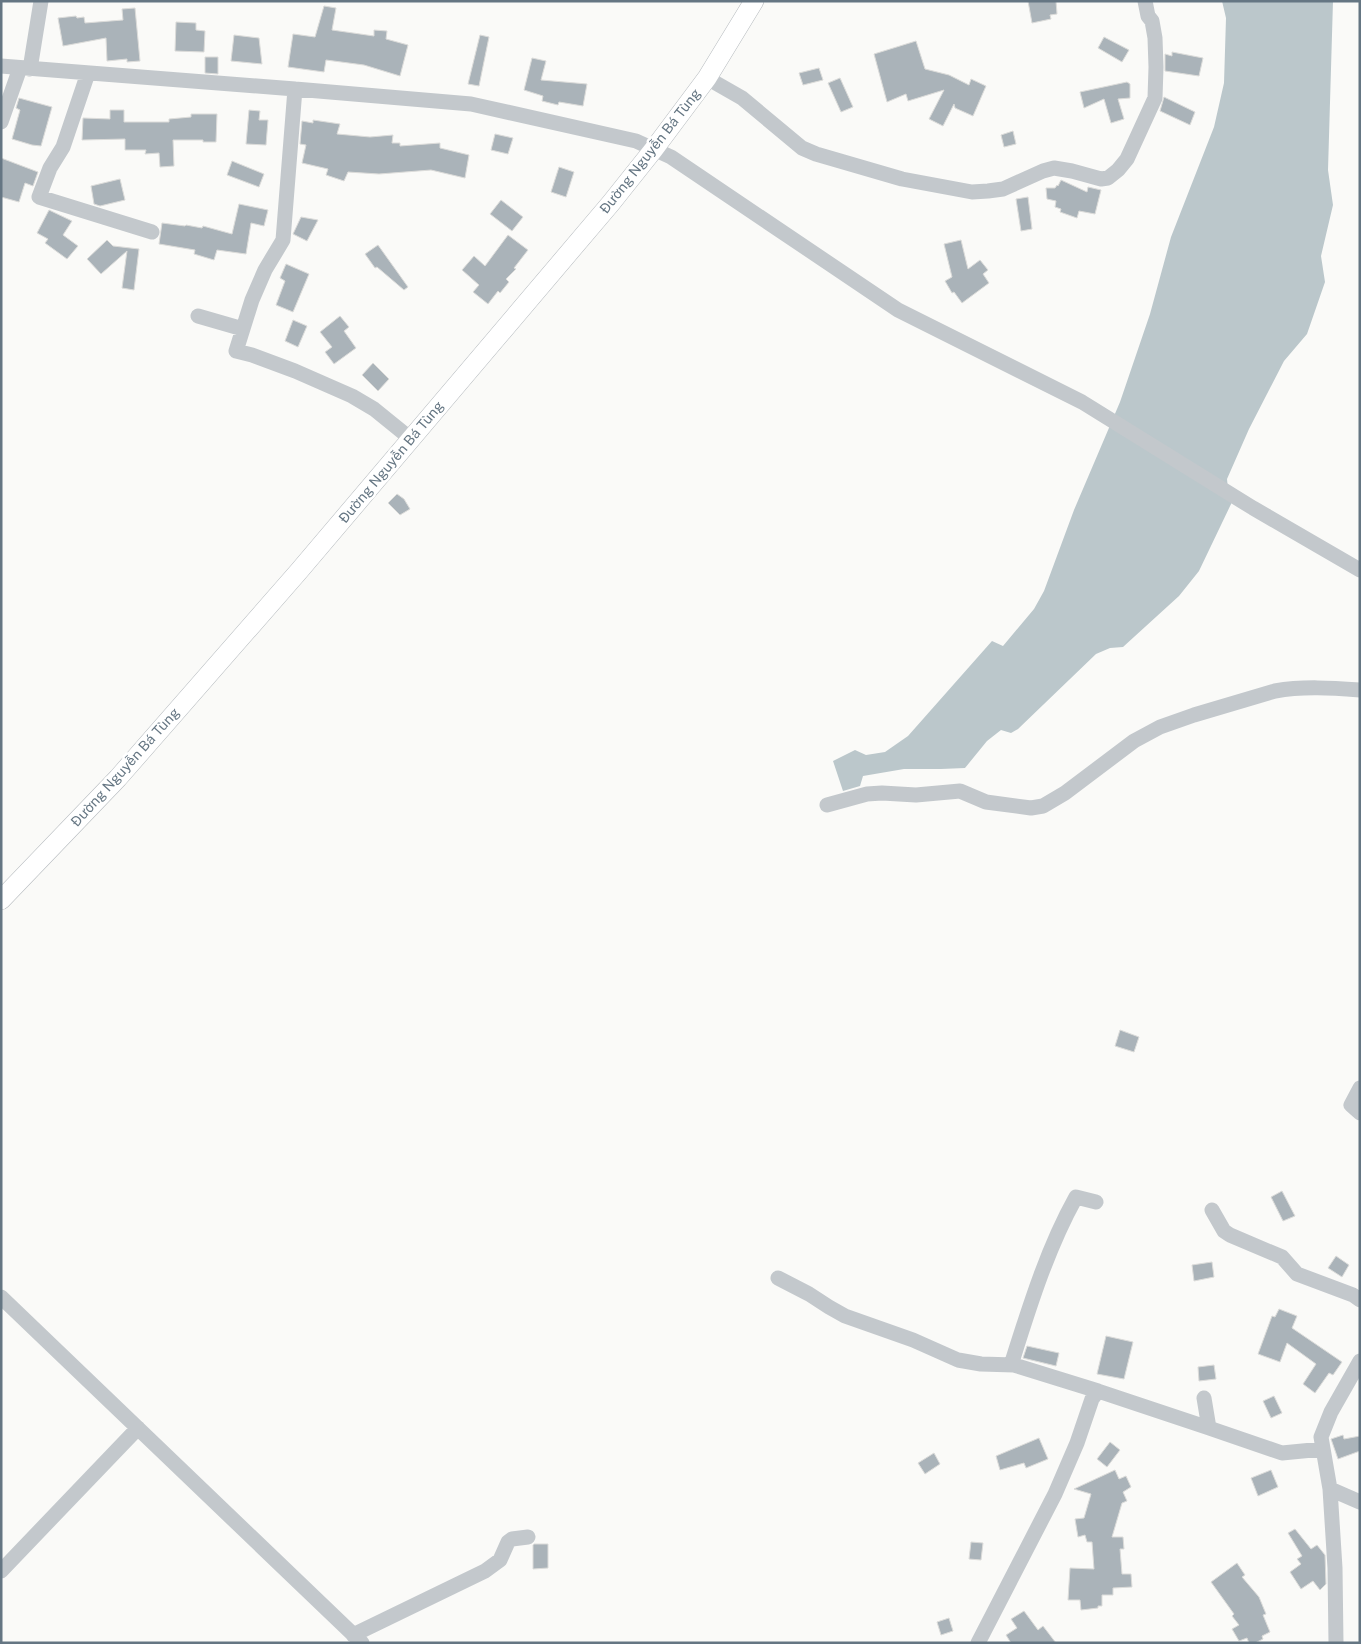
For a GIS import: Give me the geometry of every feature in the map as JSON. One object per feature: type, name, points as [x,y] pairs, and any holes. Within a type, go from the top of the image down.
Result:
[{"type":"main road","name":"Đường Nguyễn Bá Tùng","points":[[1,900],[118,778],[299,571],[611,203],[707,78],[754,1]]},
{"type":"street","points":[[1,122],[25,68],[41,1]]},
{"type":"street","points":[[707,78],[742,98],[802,148],[816,154],[902,179],[972,192],[988,192],[1003,189],[1054,168],[1101,179],[1108,178],[1127,159],[1154,98],[1155,38],[1152,21],[1148,16],[1145,1]]},
{"type":"street","points":[[1,66],[471,104],[636,141],[671,157],[898,310],[1082,402],[1253,508],[1360,570]]},
{"type":"street","points":[[88,73],[63,147],[50,168],[38,197],[152,232]]},
{"type":"street","points":[[295,89],[283,240],[265,270],[252,300],[236,352],[252,355],[352,396],[374,409],[407,443]]},
{"type":"street","points":[[198,316],[243,329]]},
{"type":"street","points":[[826,805],[867,794],[916,795],[960,791],[986,802],[1031,808],[1043,806],[1065,793],[1134,741],[1160,728],[1281,690],[1342,688],[1360,690]]},
{"type":"street","points":[[1360,1088],[1351,1105],[1360,1113]]},
{"type":"street","points":[[1011,1365],[1031,1304],[1059,1231],[1076,1197],[1096,1202]]},
{"type":"street","points":[[1212,1210],[1224,1231],[1230,1235],[1282,1256],[1298,1274],[1354,1295],[1360,1300]]},
{"type":"street","points":[[778,1278],[845,1316],[913,1340],[958,1360],[1025,1368],[1282,1452],[1323,1449]]},
{"type":"street","points":[[1,1297],[358,1639],[485,1571],[500,1560],[508,1542],[512,1539],[528,1536]]},
{"type":"street","points":[[1336,1643],[1335,1568],[1330,1489],[1321,1437],[1331,1412],[1360,1361]]},
{"type":"street","points":[[978,1643],[1055,1494],[1077,1443],[1092,1399],[1098,1391]]},
{"type":"street","points":[[1204,1398],[1209,1428]]},
{"type":"street","points":[[1,1571],[138,1428]]},
{"type":"street","points":[[1330,1489],[1360,1502]]},
{"type":"shaded area","points":[[1222,1],[1333,1],[1328,170],[1333,205],[1321,256],[1325,282],[1307,334],[1284,361],[1249,429],[1227,479],[1232,502],[1199,571],[1179,596],[1123,647],[1110,648],[1096,654],[1018,729],[1011,733],[1001,730],[987,741],[965,768],[904,769],[863,776],[860,786],[843,791],[833,761],[855,750],[866,755],[885,752],[908,736],[992,641],[1003,646],[1034,609],[1044,591],[1074,510],[1120,402],[1150,314],[1171,237],[1214,127],[1224,83],[1226,18]]},
{"type":"building","points":[[1028,1],[1056,1],[1057,14],[1050,15],[1051,19],[1032,23]]},
{"type":"building","points":[[324,6],[336,8],[332,30],[374,36],[374,30],[387,31],[386,39],[408,45],[400,76],[364,65],[326,60],[324,72],[288,67],[293,34],[315,37]]},
{"type":"building","points":[[135,8],[140,61],[127,62],[127,59],[107,61],[106,38],[63,46],[58,18],[84,17],[85,23],[123,20],[122,9]]},
{"type":"building","points":[[176,22],[196,23],[196,30],[205,31],[204,52],[175,51]]},
{"type":"building","points":[[234,35],[259,38],[262,64],[231,61]]},
{"type":"building","points":[[480,35],[489,37],[479,86],[468,84]]},
{"type":"building","points":[[1104,37],[1129,50],[1122,62],[1098,48]]},
{"type":"building","points":[[916,41],[925,69],[949,75],[969,85],[971,79],[986,86],[973,116],[955,108],[954,104],[943,126],[929,119],[944,90],[908,101],[906,94],[887,102],[874,54]]},
{"type":"building","points":[[1172,52],[1203,58],[1199,76],[1165,71],[1165,54],[1172,56]]},
{"type":"building","points":[[205,57],[218,57],[218,74],[205,73]]},
{"type":"building","points":[[532,58],[546,61],[541,80],[587,84],[583,106],[559,102],[558,105],[542,101],[543,96],[524,90]]},
{"type":"building","points":[[819,68],[823,80],[803,85],[799,73]]},
{"type":"building","points":[[840,78],[853,107],[841,112],[828,83]]},
{"type":"building","points":[[1127,82],[1130,84],[1130,98],[1118,99],[1124,119],[1111,123],[1104,99],[1084,108],[1080,92]]},
{"type":"building","points":[[1164,97],[1195,112],[1190,125],[1160,111]]},
{"type":"building","points":[[19,98],[52,107],[41,146],[12,139],[20,110],[16,108]]},
{"type":"building","points":[[110,110],[124,110],[124,122],[169,122],[169,119],[191,117],[191,114],[217,114],[216,142],[173,140],[174,166],[160,167],[159,153],[145,154],[146,150],[125,150],[125,139],[82,140],[83,118],[110,119]]},
{"type":"building","points":[[249,110],[260,111],[259,120],[268,120],[266,145],[246,144]]},
{"type":"building","points":[[313,120],[340,124],[337,134],[370,137],[393,135],[392,143],[400,143],[400,146],[440,143],[440,148],[469,155],[465,178],[431,170],[379,174],[348,172],[344,181],[326,175],[328,169],[302,163],[306,145],[300,144],[302,121],[313,123]]},
{"type":"building","points":[[1013,131],[1016,144],[1004,147],[1001,135]]},
{"type":"building","points":[[495,134],[513,138],[508,154],[491,150]]},
{"type":"building","points":[[1,158],[38,172],[33,186],[25,183],[19,202],[1,197]]},
{"type":"building","points":[[232,161],[264,174],[259,187],[227,175]]},
{"type":"building","points":[[559,167],[574,172],[566,197],[551,192]]},
{"type":"building","points":[[120,179],[125,200],[100,206],[94,204],[91,186]]},
{"type":"building","points":[[1061,180],[1087,192],[1088,187],[1101,190],[1095,214],[1079,211],[1077,218],[1060,212],[1061,209],[1055,207],[1056,201],[1047,199],[1046,188],[1055,188]]},
{"type":"building","points":[[1028,197],[1032,229],[1021,231],[1016,199]]},
{"type":"building","points":[[501,200],[523,217],[512,231],[490,214]]},
{"type":"building","points":[[239,204],[268,210],[264,226],[251,223],[246,254],[217,250],[214,260],[194,254],[195,250],[159,244],[162,223],[202,228],[203,226],[232,234]]},
{"type":"building","points":[[49,210],[72,221],[63,235],[78,246],[67,259],[45,243],[48,239],[37,233]]},
{"type":"building","points":[[301,217],[318,220],[307,241],[293,234]]},
{"type":"building","points":[[508,235],[528,250],[514,268],[516,269],[506,279],[509,282],[500,293],[498,291],[488,304],[473,292],[479,285],[462,270],[474,256],[485,266]]},
{"type":"building","points":[[107,240],[113,246],[139,249],[134,290],[122,288],[127,251],[101,274],[87,259]]},
{"type":"building","points":[[961,240],[968,269],[980,260],[988,270],[983,274],[989,283],[962,303],[954,292],[952,293],[945,281],[952,277],[944,244]]},
{"type":"building","points":[[378,245],[408,287],[404,290],[377,267],[375,268],[365,254]]},
{"type":"building","points":[[286,264],[309,274],[293,312],[276,305],[285,281],[280,278]]},
{"type":"building","points":[[340,316],[349,327],[344,331],[356,348],[334,364],[325,352],[332,347],[320,332]]},
{"type":"building","points":[[293,320],[307,326],[298,347],[285,341]]},
{"type":"building","points":[[373,363],[389,379],[378,391],[362,375]]},
{"type":"building","points":[[397,494],[404,499],[410,509],[400,515],[388,503]]},
{"type":"building","points":[[1120,1030],[1139,1037],[1134,1052],[1115,1046]]},
{"type":"building","points":[[1282,1191],[1295,1216],[1283,1221],[1271,1197]]},
{"type":"building","points":[[1336,1256],[1349,1265],[1342,1277],[1328,1268]]},
{"type":"building","points":[[1212,1262],[1214,1277],[1194,1281],[1192,1265]]},
{"type":"building","points":[[1279,1309],[1297,1316],[1292,1328],[1342,1362],[1333,1375],[1329,1373],[1315,1393],[1303,1384],[1316,1364],[1287,1343],[1280,1362],[1258,1354],[1272,1316],[1275,1317]]},
{"type":"building","points":[[1106,1336],[1133,1342],[1124,1379],[1097,1374]]},
{"type":"building","points":[[1027,1346],[1059,1353],[1056,1366],[1023,1358]]},
{"type":"building","points":[[1214,1365],[1216,1379],[1199,1381],[1198,1367]]},
{"type":"building","points":[[1274,1396],[1282,1413],[1271,1418],[1263,1401]]},
{"type":"building","points":[[1343,1435],[1344,1439],[1360,1436],[1360,1451],[1338,1459],[1331,1439]]},
{"type":"building","points":[[1039,1438],[1048,1459],[1026,1468],[1024,1463],[1000,1470],[996,1456]]},
{"type":"building","points":[[1110,1442],[1120,1450],[1107,1467],[1097,1459]]},
{"type":"building","points":[[934,1453],[940,1464],[925,1474],[918,1463]]},
{"type":"building","points":[[1115,1470],[1119,1479],[1126,1476],[1131,1487],[1123,1492],[1127,1501],[1122,1503],[1112,1537],[1123,1537],[1124,1549],[1120,1549],[1122,1574],[1131,1574],[1132,1587],[1113,1588],[1113,1595],[1102,1595],[1102,1606],[1081,1610],[1080,1600],[1068,1600],[1070,1568],[1094,1569],[1092,1542],[1087,1542],[1085,1535],[1078,1537],[1075,1519],[1084,1518],[1091,1494],[1074,1489]]},
{"type":"building","points":[[1271,1470],[1278,1487],[1258,1496],[1251,1478]]},
{"type":"building","points":[[1295,1529],[1311,1549],[1317,1545],[1325,1555],[1326,1584],[1320,1590],[1313,1581],[1301,1589],[1290,1572],[1301,1564],[1297,1559],[1302,1556],[1288,1533]]},
{"type":"building","points":[[971,1542],[983,1543],[981,1560],[969,1559]]},
{"type":"building","points":[[534,1544],[548,1544],[548,1568],[533,1569]]},
{"type":"building","points":[[1237,1563],[1245,1575],[1242,1577],[1259,1597],[1266,1614],[1263,1615],[1270,1632],[1262,1636],[1263,1639],[1255,1643],[1249,1643],[1247,1638],[1239,1641],[1232,1629],[1239,1625],[1232,1616],[1234,1614],[1211,1582]]},
{"type":"building","points":[[1024,1611],[1038,1630],[1043,1626],[1056,1643],[1011,1643],[1006,1635],[1017,1628],[1011,1619]]},
{"type":"building","points":[[949,1618],[953,1631],[941,1635],[937,1622]]}]
